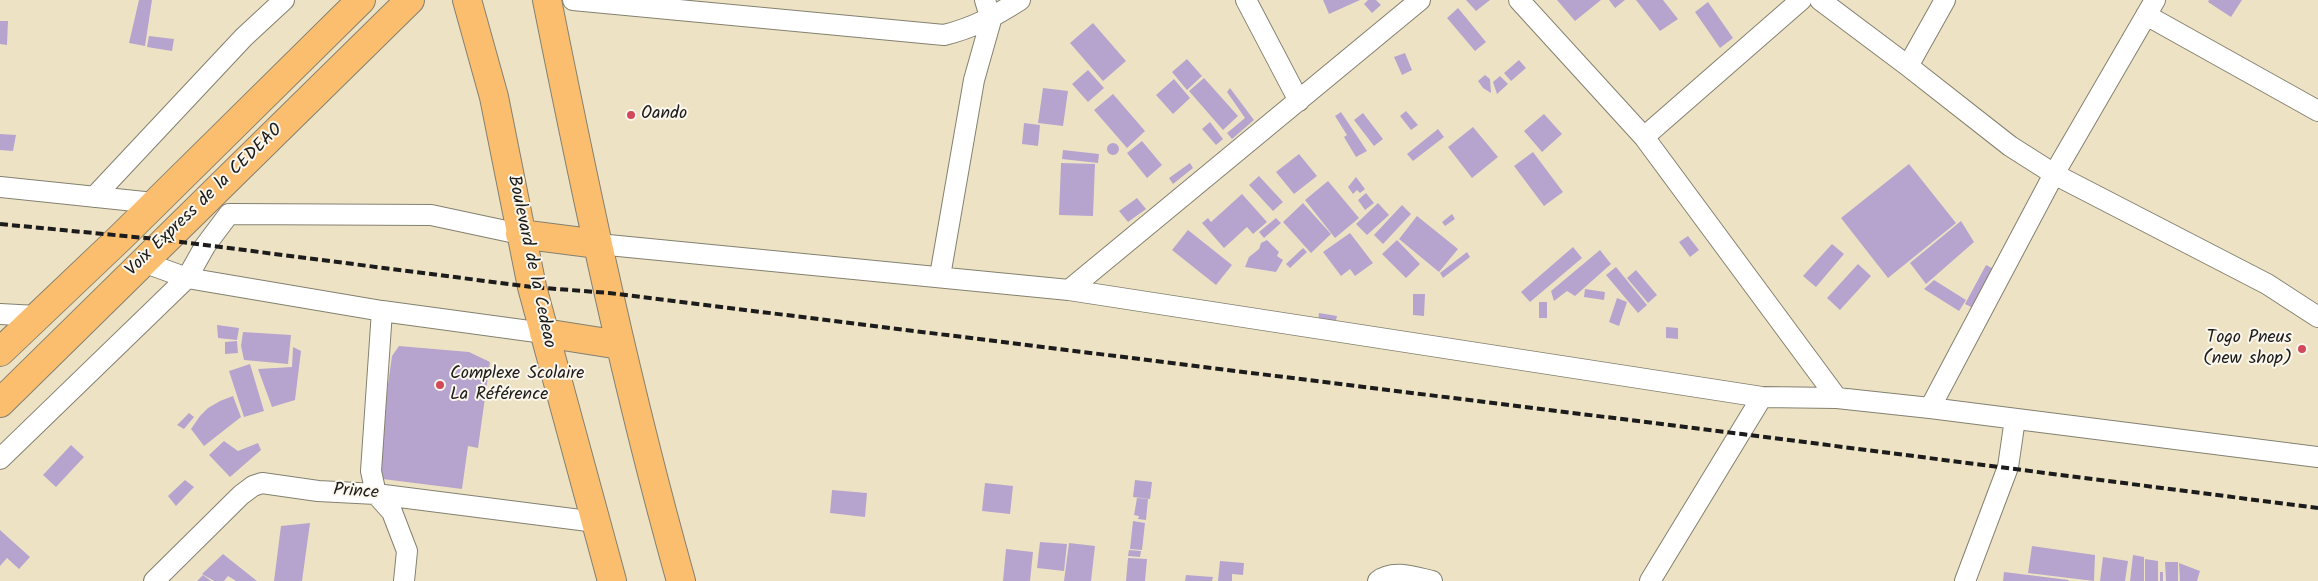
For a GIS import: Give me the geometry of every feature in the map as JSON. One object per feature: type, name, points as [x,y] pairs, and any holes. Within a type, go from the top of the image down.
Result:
[{"type":"main road","points":[[0,352],[361,0]]},
{"type":"main road","name":"Voix Express de la CEDEAO","points":[[0,403],[410,0]]},
{"type":"main road","name":"Boulevard de la Cedeao","points":[[467,0],[494,96],[520,234],[544,333],[612,581]]},
{"type":"main road","points":[[547,0],[620,345],[681,581]]},
{"type":"main road","points":[[520,234],[598,244]]},
{"type":"main road","points":[[544,333],[620,345]]},
{"type":"street","points":[[94,197],[244,38],[284,0]]},
{"type":"street","points":[[573,0],[944,35],[962,31],[991,20],[1020,0]]},
{"type":"street","points":[[940,276],[974,80],[991,20],[985,0]]},
{"type":"street","points":[[1246,0],[1299,101]]},
{"type":"street","points":[[1069,290],[1420,0]]},
{"type":"street","points":[[1519,0],[1644,137],[1837,398]]},
{"type":"street","points":[[1644,137],[1801,0]]},
{"type":"street","points":[[1820,0],[2010,146],[2054,174],[2266,284],[2318,317]]},
{"type":"street","points":[[1908,66],[1945,0]]},
{"type":"street","points":[[1930,408],[2054,174],[2150,8],[2318,111]]},
{"type":"street","points":[[0,187],[154,203]]},
{"type":"street","points":[[0,458],[186,278],[205,246],[229,214],[431,215],[520,234]]},
{"type":"street","points":[[598,244],[1069,290],[1762,397],[1837,398],[1930,408],[2318,457]]},
{"type":"street","points":[[143,262],[186,278],[382,311],[544,333]]},
{"type":"street","points":[[382,311],[371,471],[376,494],[392,512],[400,527],[407,551],[404,581]]},
{"type":"street","points":[[0,314],[37,316]]},
{"type":"street","points":[[1650,581],[1762,397]]},
{"type":"street","points":[[1965,581],[2008,467],[2015,419]]},
{"type":"street","name":"Prince","points":[[154,581],[252,486],[262,483],[318,491],[376,494],[596,522]]},
{"type":"street","points":[[1378,581],[1382,578],[1406,574],[1432,581]]},
{"type":"building","points":[[139,0],[152,0],[145,46],[129,43]]},
{"type":"building","points":[[1323,0],[1360,0],[1329,14]]},
{"type":"building","points":[[1368,0],[1376,0],[1381,5],[1372,13],[1364,4]]},
{"type":"building","points":[[1466,0],[1490,0],[1476,11]]},
{"type":"building","points":[[1557,0],[1601,0],[1575,21]]},
{"type":"building","points":[[1609,0],[1625,0],[1615,8]]},
{"type":"building","points":[[1636,0],[1663,0],[1678,19],[1660,31]]},
{"type":"building","points":[[2209,0],[2242,0],[2231,17],[2208,2]]},
{"type":"building","points":[[1708,2],[1733,38],[1720,48],[1695,12]]},
{"type":"building","points":[[1458,8],[1486,42],[1475,51],[1447,18]]},
{"type":"building","points":[[0,21],[8,21],[7,45],[0,44]]},
{"type":"building","points":[[1093,23],[1126,61],[1103,81],[1070,43]]},
{"type":"building","points":[[149,36],[174,39],[172,51],[147,47]]},
{"type":"building","points":[[1405,53],[1412,70],[1402,75],[1394,57]]},
{"type":"building","points":[[1187,59],[1202,76],[1187,90],[1172,72]]},
{"type":"building","points":[[1519,60],[1526,68],[1511,81],[1504,73]]},
{"type":"building","points":[[1088,70],[1104,88],[1088,102],[1072,84]]},
{"type":"building","points":[[1485,75],[1490,79],[1491,93],[1483,88],[1478,81]]},
{"type":"building","points":[[1500,76],[1508,84],[1497,94],[1493,82]]},
{"type":"building","points":[[1204,78],[1238,116],[1223,130],[1189,91]]},
{"type":"building","points":[[1174,79],[1190,98],[1173,114],[1156,95]]},
{"type":"building","points":[[1043,88],[1068,91],[1063,126],[1038,123]]},
{"type":"building","points":[[1230,88],[1254,120],[1232,139],[1227,133],[1245,118],[1227,92]]},
{"type":"building","points":[[1113,94],[1145,131],[1127,148],[1094,110]]},
{"type":"building","points":[[1406,111],[1418,125],[1411,130],[1400,116]]},
{"type":"building","points":[[1341,112],[1367,151],[1356,157],[1344,137],[1347,135],[1335,116]]},
{"type":"building","points":[[1363,113],[1383,139],[1374,146],[1354,120]]},
{"type":"building","points":[[1544,114],[1562,134],[1542,152],[1524,131]]},
{"type":"building","points":[[1210,122],[1223,139],[1216,145],[1202,129]]},
{"type":"building","points":[[1024,123],[1040,125],[1038,146],[1022,144]]},
{"type":"building","points":[[1473,127],[1498,157],[1472,178],[1448,147]]},
{"type":"building","points":[[1438,129],[1444,137],[1413,161],[1407,154]]},
{"type":"building","points":[[0,134],[16,135],[13,151],[0,150]]},
{"type":"building","points":[[1142,141],[1162,165],[1147,178],[1127,153]]},
{"type":"building","points":[[1115,143],[1118,144],[1118,154],[1111,155],[1108,154],[1107,147],[1108,144]]},
{"type":"building","points":[[1063,150],[1099,154],[1098,163],[1062,159]]},
{"type":"building","points":[[1533,152],[1563,192],[1544,206],[1514,166]]},
{"type":"building","points":[[1299,154],[1317,176],[1294,194],[1276,172]]},
{"type":"building","points":[[1061,163],[1095,164],[1093,216],[1059,215]]},
{"type":"building","points":[[1190,163],[1193,168],[1173,184],[1169,178]]},
{"type":"building","points":[[1909,164],[1956,223],[1888,278],[1841,218]]},
{"type":"building","points":[[1259,176],[1283,202],[1273,211],[1249,185]]},
{"type":"building","points":[[1356,177],[1365,189],[1360,193],[1357,190],[1353,194],[1348,187]]},
{"type":"building","points":[[1328,181],[1359,218],[1335,238],[1305,200]]},
{"type":"building","points":[[1366,193],[1374,203],[1365,210],[1358,200]]},
{"type":"building","points":[[1242,194],[1267,222],[1253,234],[1247,227],[1224,248],[1202,223],[1208,218],[1211,222]]},
{"type":"building","points":[[1137,198],[1146,209],[1128,222],[1119,211]]},
{"type":"building","points":[[1303,203],[1331,234],[1311,253],[1283,222]]},
{"type":"building","points":[[1378,203],[1389,215],[1367,235],[1356,224]]},
{"type":"building","points":[[1402,205],[1411,214],[1383,244],[1374,235]]},
{"type":"building","points":[[1452,214],[1455,219],[1445,226],[1442,222]]},
{"type":"building","points":[[1417,216],[1458,249],[1439,272],[1399,239]]},
{"type":"building","points":[[1276,218],[1281,223],[1264,238],[1259,232]]},
{"type":"building","points":[[1961,221],[1974,242],[1926,284],[1910,263]]},
{"type":"building","points":[[1188,230],[1232,265],[1216,285],[1172,250]]},
{"type":"building","points":[[1350,233],[1373,263],[1355,276],[1350,269],[1341,276],[1323,252]]},
{"type":"building","points":[[1688,236],[1699,250],[1690,257],[1679,242]]},
{"type":"building","points":[[1267,240],[1279,252],[1277,256],[1283,260],[1276,272],[1245,267],[1249,257],[1259,249],[1261,243]]},
{"type":"building","points":[[1397,240],[1420,264],[1406,278],[1382,254]]},
{"type":"building","points":[[1832,244],[1844,254],[1816,287],[1803,276]]},
{"type":"building","points":[[1573,247],[1582,258],[1530,302],[1521,292]]},
{"type":"building","points":[[1303,248],[1307,252],[1290,268],[1286,264]]},
{"type":"building","points":[[1600,250],[1611,264],[1575,296],[1567,291],[1554,301],[1551,291]]},
{"type":"building","points":[[1467,252],[1470,257],[1443,278],[1440,273]]},
{"type":"building","points":[[1858,264],[1871,276],[1840,310],[1827,298]]},
{"type":"building","points":[[1986,265],[1998,271],[1977,310],[1965,304]]},
{"type":"building","points":[[1616,267],[1647,305],[1638,313],[1606,275]]},
{"type":"building","points":[[1636,270],[1657,295],[1648,303],[1627,278]]},
{"type":"building","points":[[1934,280],[1966,300],[1959,311],[1924,289]]},
{"type":"building","points":[[1585,289],[1605,292],[1604,300],[1584,297]]},
{"type":"building","points":[[1413,294],[1425,294],[1424,316],[1413,315]]},
{"type":"building","points":[[1617,298],[1627,302],[1619,326],[1609,322]]},
{"type":"building","points":[[1539,302],[1547,302],[1547,318],[1539,318]]},
{"type":"building","points":[[1319,313],[1337,316],[1335,324],[1318,322]]},
{"type":"building","points":[[217,325],[239,328],[237,340],[218,338]]},
{"type":"building","points":[[1666,327],[1678,328],[1678,339],[1666,338]]},
{"type":"building","points":[[243,332],[291,335],[288,364],[244,360],[241,346]]},
{"type":"building","points":[[237,341],[238,353],[225,354],[225,342]]},
{"type":"building","points":[[399,346],[469,352],[490,362],[478,448],[468,446],[462,489],[375,478],[392,356]]},
{"type":"building","points":[[293,347],[301,351],[295,400],[272,407],[258,369],[292,367]]},
{"type":"building","points":[[250,364],[264,411],[244,417],[229,371]]},
{"type":"building","points":[[233,396],[241,417],[204,446],[191,429],[208,408]]},
{"type":"building","points":[[189,413],[194,417],[184,429],[177,425]]},
{"type":"building","points":[[224,441],[238,451],[258,443],[261,450],[230,477],[209,455]]},
{"type":"building","points":[[71,445],[84,457],[56,487],[43,475]]},
{"type":"building","points":[[185,480],[194,487],[176,506],[168,496]]},
{"type":"building","points":[[1135,480],[1152,482],[1150,499],[1133,497]]},
{"type":"building","points":[[985,483],[1013,486],[1010,514],[982,511]]},
{"type":"building","points":[[832,490],[867,493],[865,517],[830,513]]},
{"type":"building","points":[[1137,498],[1148,499],[1146,520],[1138,519],[1139,516],[1134,515]]},
{"type":"building","points":[[1133,521],[1145,523],[1142,550],[1130,549]]},
{"type":"building","points":[[310,523],[302,581],[274,581],[281,526]]},
{"type":"building","points":[[0,530],[30,557],[19,569],[7,558],[0,566]]},
{"type":"building","points":[[1040,542],[1067,544],[1064,571],[1037,568]]},
{"type":"building","points":[[1069,543],[1095,546],[1091,581],[1064,581]]},
{"type":"building","points":[[2032,546],[2095,555],[2094,581],[2028,573]]},
{"type":"building","points":[[1006,549],[1033,552],[1030,581],[1003,581]]},
{"type":"building","points":[[1129,550],[1141,551],[1140,557],[1128,556]]},
{"type":"building","points":[[223,554],[257,581],[236,581],[228,576],[224,581],[214,581],[202,574]]},
{"type":"building","points":[[2133,555],[2144,557],[2144,581],[2130,581]]},
{"type":"building","points":[[2103,557],[2128,561],[2125,581],[2100,581]]},
{"type":"building","points":[[1128,558],[1147,559],[1145,581],[1126,581]]},
{"type":"building","points":[[2145,559],[2158,561],[2158,581],[2145,581]]},
{"type":"building","points":[[1220,561],[1244,563],[1243,575],[1232,574],[1232,581],[1218,581]]},
{"type":"building","points":[[2165,562],[2178,562],[2178,581],[2166,581]]},
{"type":"building","points":[[2179,563],[2200,571],[2197,581],[2180,581]]},
{"type":"building","points":[[2004,572],[2069,580],[2003,581]]},
{"type":"building","points":[[2160,572],[2163,572],[2163,581],[2160,581]]},
{"type":"building","points":[[203,575],[211,581],[197,581]]},
{"type":"building","points":[[1186,575],[1213,577],[1212,581],[1185,581]]},
{"type":"railway","points":[[0,224],[166,240],[532,287],[609,293],[1742,434],[2318,508]]},
{"type":"place","name":"Oando","points":[[631,115]]},
{"type":"place","name":"Togo Pneus (new shop)","points":[[2302,349]]},
{"type":"place","name":"Complexe Scolaire La Référence","points":[[440,385]]}]
